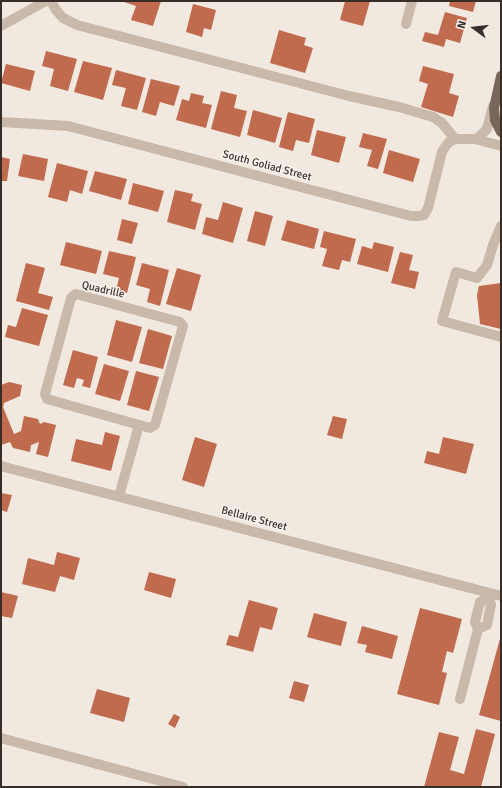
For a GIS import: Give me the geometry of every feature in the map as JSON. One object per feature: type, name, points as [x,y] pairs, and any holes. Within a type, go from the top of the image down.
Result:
[{"type":"main road","points":[[501,76],[494,108],[495,120],[501,132]]},
{"type":"street","points":[[1,26],[46,1]]},
{"type":"street","points":[[51,1],[63,18],[77,26],[399,107],[433,117],[442,122],[456,139],[475,139],[501,146]]},
{"type":"street","points":[[406,24],[412,1]]},
{"type":"street","points":[[475,139],[487,129],[496,95]]},
{"type":"street","name":"South Goliad Street","points":[[1,122],[58,125],[74,128],[411,216],[424,215],[428,208],[442,152],[449,142],[456,139]]},
{"type":"street","points":[[501,226],[493,246],[488,265],[477,278],[456,272],[442,321],[501,337]]},
{"type":"street","name":"Quadrille","points":[[76,294],[180,322],[183,326],[155,425],[150,428],[139,424],[47,399],[45,394],[71,298],[76,294]]},
{"type":"street","points":[[119,496],[139,424]]},
{"type":"street","name":"Bellaire Street","points":[[1,466],[119,496],[488,595],[501,596]]},
{"type":"street","points":[[460,699],[478,629],[475,622],[480,602],[488,595]]},
{"type":"street","points":[[1,738],[183,787]]},
{"type":"building","points":[[124,1],[161,1],[153,26],[131,20],[136,6]]},
{"type":"building","points":[[345,1],[370,1],[363,26],[340,20]]},
{"type":"building","points":[[450,1],[476,1],[473,12],[449,6]]},
{"type":"building","points":[[193,4],[216,10],[211,30],[204,28],[202,37],[186,32]]},
{"type":"building","points":[[445,12],[467,18],[460,43],[446,39],[444,47],[422,41],[425,32],[438,35]]},
{"type":"building","points":[[279,30],[306,38],[304,45],[313,48],[305,73],[270,63]]},
{"type":"building","points":[[46,51],[77,59],[68,91],[50,86],[54,69],[42,66]]},
{"type":"building","points":[[83,61],[112,68],[103,100],[74,92]]},
{"type":"building","points":[[6,64],[35,71],[30,91],[1,83]]},
{"type":"building","points":[[423,66],[454,74],[449,93],[459,96],[453,117],[421,107],[428,84],[419,81]]},
{"type":"building","points":[[116,70],[146,78],[137,110],[121,106],[126,88],[112,85]]},
{"type":"building","points":[[151,79],[180,86],[174,106],[160,102],[156,116],[142,112]]},
{"type":"building","points":[[221,91],[237,95],[234,108],[247,111],[240,137],[211,129]]},
{"type":"building","points":[[191,93],[204,96],[202,103],[212,105],[206,128],[176,120],[182,99],[189,101]]},
{"type":"building","points":[[253,110],[282,118],[275,143],[247,135]]},
{"type":"building","points":[[288,112],[315,119],[309,143],[296,140],[293,151],[279,147]]},
{"type":"building","points":[[317,130],[346,137],[339,163],[311,155]]},
{"type":"building","points":[[363,133],[387,139],[378,169],[367,166],[372,150],[359,147]]},
{"type":"building","points":[[389,150],[420,159],[413,182],[383,173]]},
{"type":"building","points":[[23,154],[48,159],[44,181],[18,176]]},
{"type":"building","points":[[1,157],[10,159],[7,181],[1,181]]},
{"type":"building","points":[[57,163],[88,171],[82,194],[70,190],[67,202],[48,197]]},
{"type":"building","points":[[95,171],[127,179],[121,200],[89,191]]},
{"type":"building","points":[[133,183],[164,191],[158,212],[128,204]]},
{"type":"building","points":[[175,190],[193,194],[191,201],[202,204],[195,230],[167,222]]},
{"type":"building","points":[[223,202],[243,208],[233,243],[202,234],[206,217],[218,220]]},
{"type":"building","points":[[255,211],[273,216],[265,246],[247,241]]},
{"type":"building","points":[[122,219],[138,223],[132,244],[117,240]]},
{"type":"building","points":[[287,220],[319,229],[314,249],[281,240]]},
{"type":"building","points":[[324,231],[356,239],[350,262],[342,260],[339,270],[322,266],[327,249],[320,247]]},
{"type":"building","points":[[66,242],[102,251],[96,274],[60,265]]},
{"type":"building","points":[[374,242],[394,247],[388,272],[357,264],[362,246],[372,249]]},
{"type":"building","points":[[109,251],[136,257],[127,293],[116,290],[119,278],[103,274]]},
{"type":"building","points":[[400,252],[413,255],[409,270],[419,272],[415,289],[391,283]]},
{"type":"building","points":[[26,263],[45,268],[38,293],[53,297],[49,310],[16,301]]},
{"type":"building","points":[[142,263],[169,270],[160,306],[147,302],[150,289],[136,285]]},
{"type":"building","points":[[177,268],[201,275],[191,311],[166,304]]},
{"type":"building","points":[[501,283],[501,329],[480,324],[477,295],[479,286]]},
{"type":"building","points":[[22,308],[48,315],[39,346],[5,337],[8,325],[16,327]]},
{"type":"building","points":[[116,320],[142,327],[132,362],[107,355]]},
{"type":"building","points":[[148,329],[172,336],[163,369],[139,363]]},
{"type":"building","points":[[73,350],[98,357],[90,388],[82,386],[84,380],[77,378],[74,388],[63,385]]},
{"type":"building","points":[[104,364],[129,371],[120,401],[95,394]]},
{"type":"building","points":[[136,371],[159,377],[149,411],[127,405]]},
{"type":"building","points":[[9,382],[22,385],[20,396],[4,403],[3,407],[14,434],[21,431],[24,416],[38,419],[40,424],[44,422],[56,425],[48,457],[36,454],[39,442],[31,445],[30,452],[13,448],[10,442],[1,445],[1,385]]},
{"type":"building","points":[[333,416],[347,419],[342,439],[327,435]]},
{"type":"building","points":[[105,432],[120,436],[111,471],[71,461],[76,439],[102,445]]},
{"type":"building","points":[[195,437],[217,444],[204,487],[182,480]]},
{"type":"building","points":[[443,437],[474,444],[466,474],[424,463],[427,451],[439,454]]},
{"type":"building","points":[[1,493],[12,495],[7,512],[1,510]]},
{"type":"building","points":[[57,552],[80,558],[74,580],[60,576],[55,592],[22,584],[28,558],[54,565]]},
{"type":"building","points":[[149,572],[176,579],[171,598],[144,590]]},
{"type":"building","points":[[1,592],[18,596],[12,618],[1,616]]},
{"type":"building","points":[[249,600],[278,608],[272,630],[260,627],[253,652],[226,645],[229,635],[238,637]]},
{"type":"building","points":[[420,608],[462,619],[453,653],[447,651],[442,672],[447,673],[439,705],[397,694]]},
{"type":"building","points":[[314,613],[347,622],[341,646],[307,637]]},
{"type":"building","points":[[362,626],[398,636],[392,659],[365,652],[367,645],[357,643]]},
{"type":"building","points":[[501,635],[501,721],[479,715]]},
{"type":"building","points":[[294,681],[309,685],[304,702],[289,698]]},
{"type":"building","points":[[97,689],[130,698],[124,722],[90,713]]},
{"type":"building","points":[[174,714],[180,717],[175,728],[168,724]]},
{"type":"building","points":[[476,729],[495,734],[481,787],[424,787],[439,732],[459,737],[450,770],[464,774]]}]
